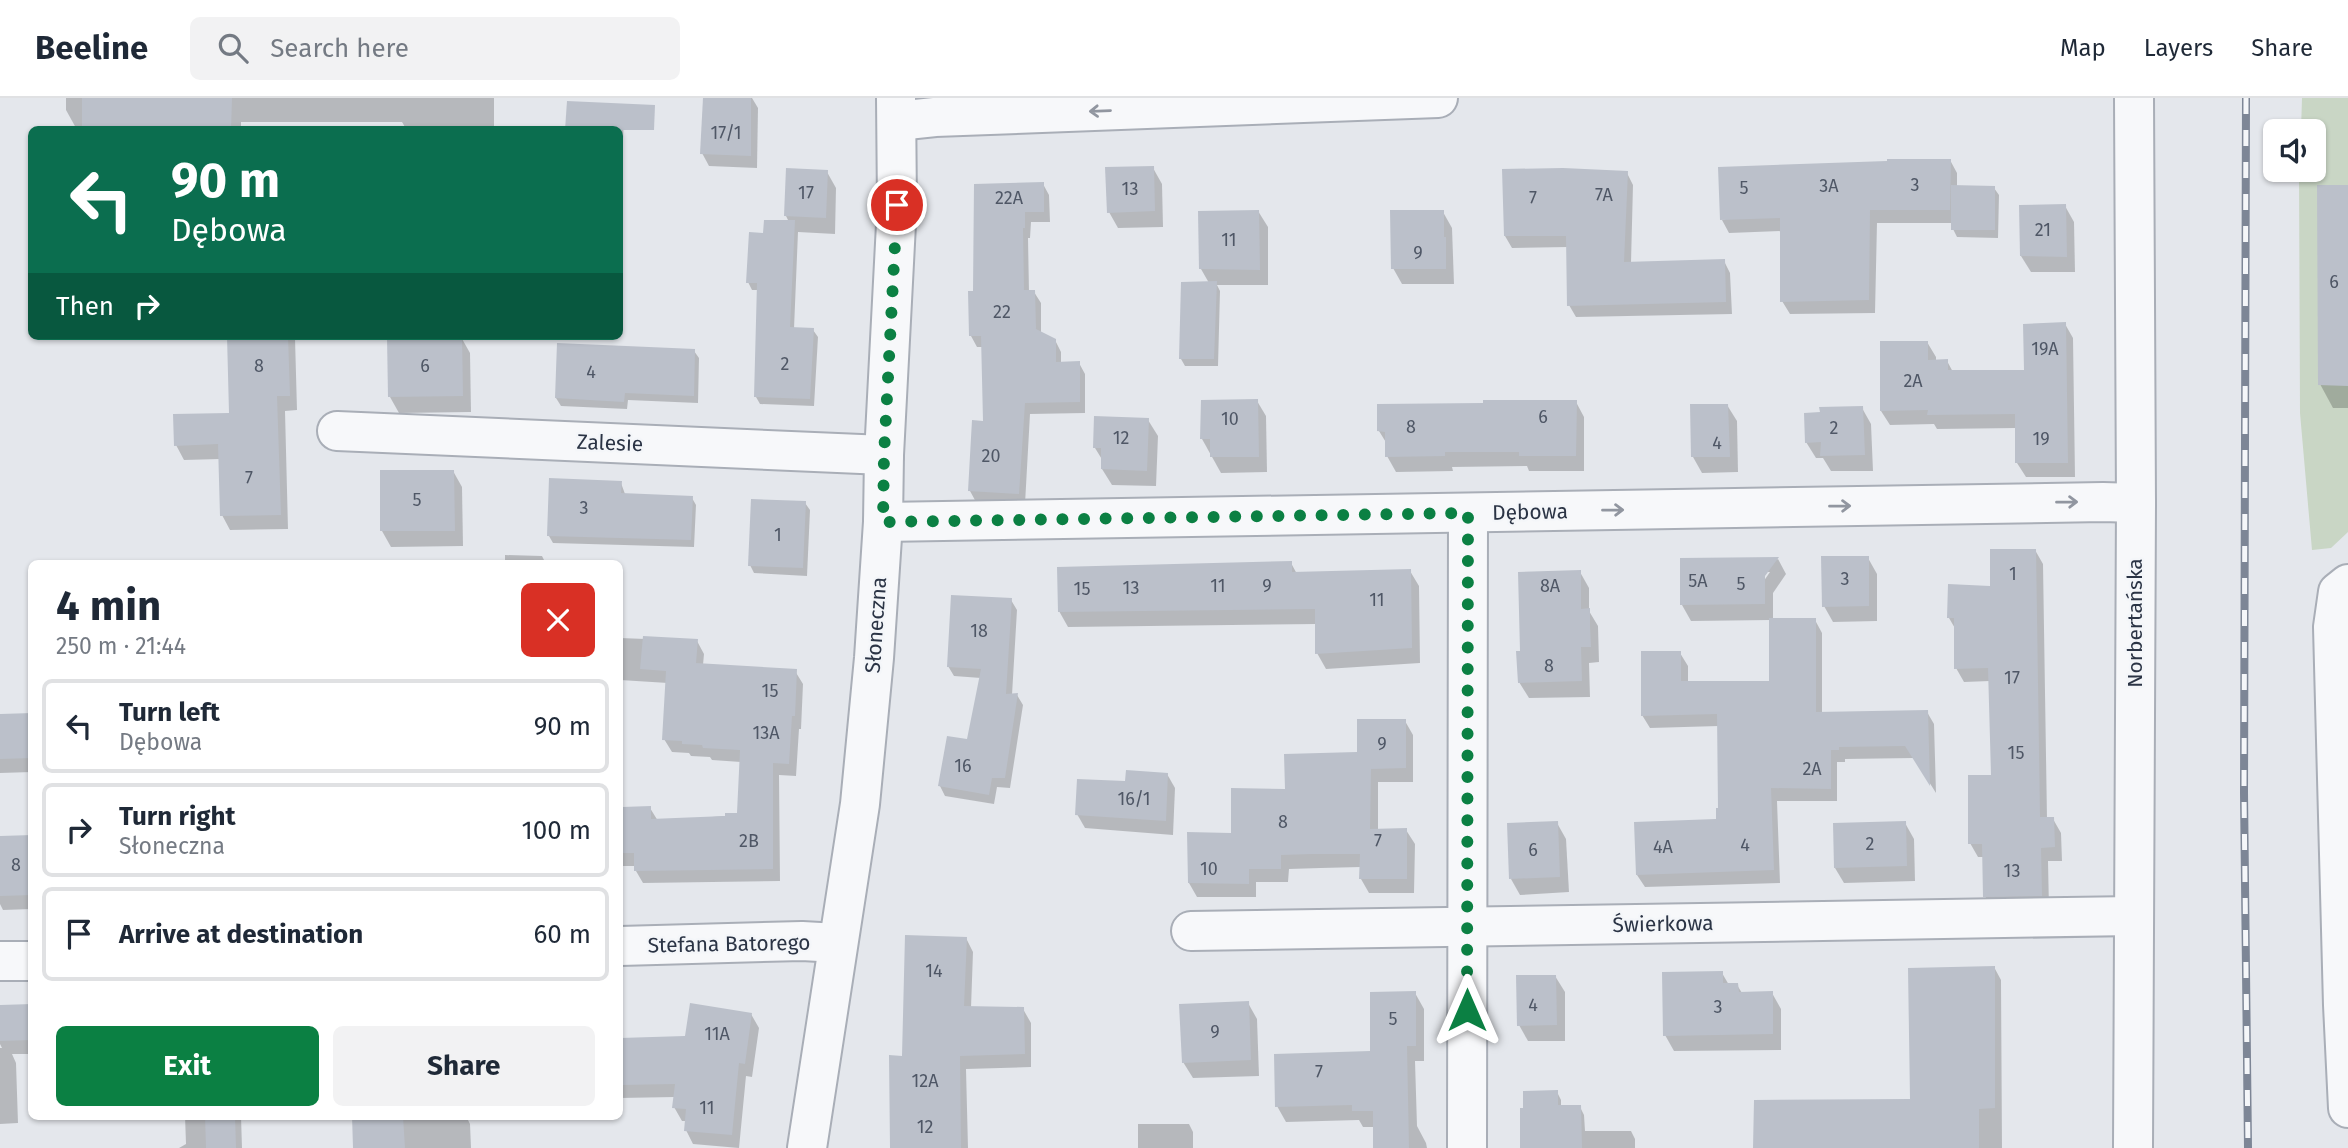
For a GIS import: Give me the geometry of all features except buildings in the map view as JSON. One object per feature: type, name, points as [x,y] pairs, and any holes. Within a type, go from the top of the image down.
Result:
[{"type":"street","points":[[897,110],[935,117],[1437,98]]},
{"type":"street","name":"Norbertańska","points":[[2133,1148],[2136,503],[2134,98]]},
{"type":"street","name":"Słoneczna","points":[[807,1148],[866,751],[883,522],[897,205],[897,110]]},
{"type":"street","name":"Zalesie","points":[[337,431],[884,455]]},
{"type":"street","name":"Dębowa","points":[[883,522],[2063,502],[2136,503]]},
{"type":"street","points":[[1467,1148],[1468,513]]},
{"type":"street","points":[[2348,584],[2338,592],[2333,627],[2348,1108]]},
{"type":"street","name":"Świerkowa","points":[[1191,931],[2134,916]]},
{"type":"street","name":"Stefana Batorego","points":[[623,946],[838,943]]},
{"type":"street","points":[[0,961],[28,961]]},
{"type":"green space","points":[[2302,98],[2348,98],[2348,532],[2331,548],[2312,550],[2300,413],[2299,182],[2326,182],[2326,119],[2301,119]]},
{"type":"railway","points":[[2246,98],[2244,793],[2248,1148]]},
{"type":"route","points":[[897,205],[883,522],[1468,513],[1467,1010]]}]
